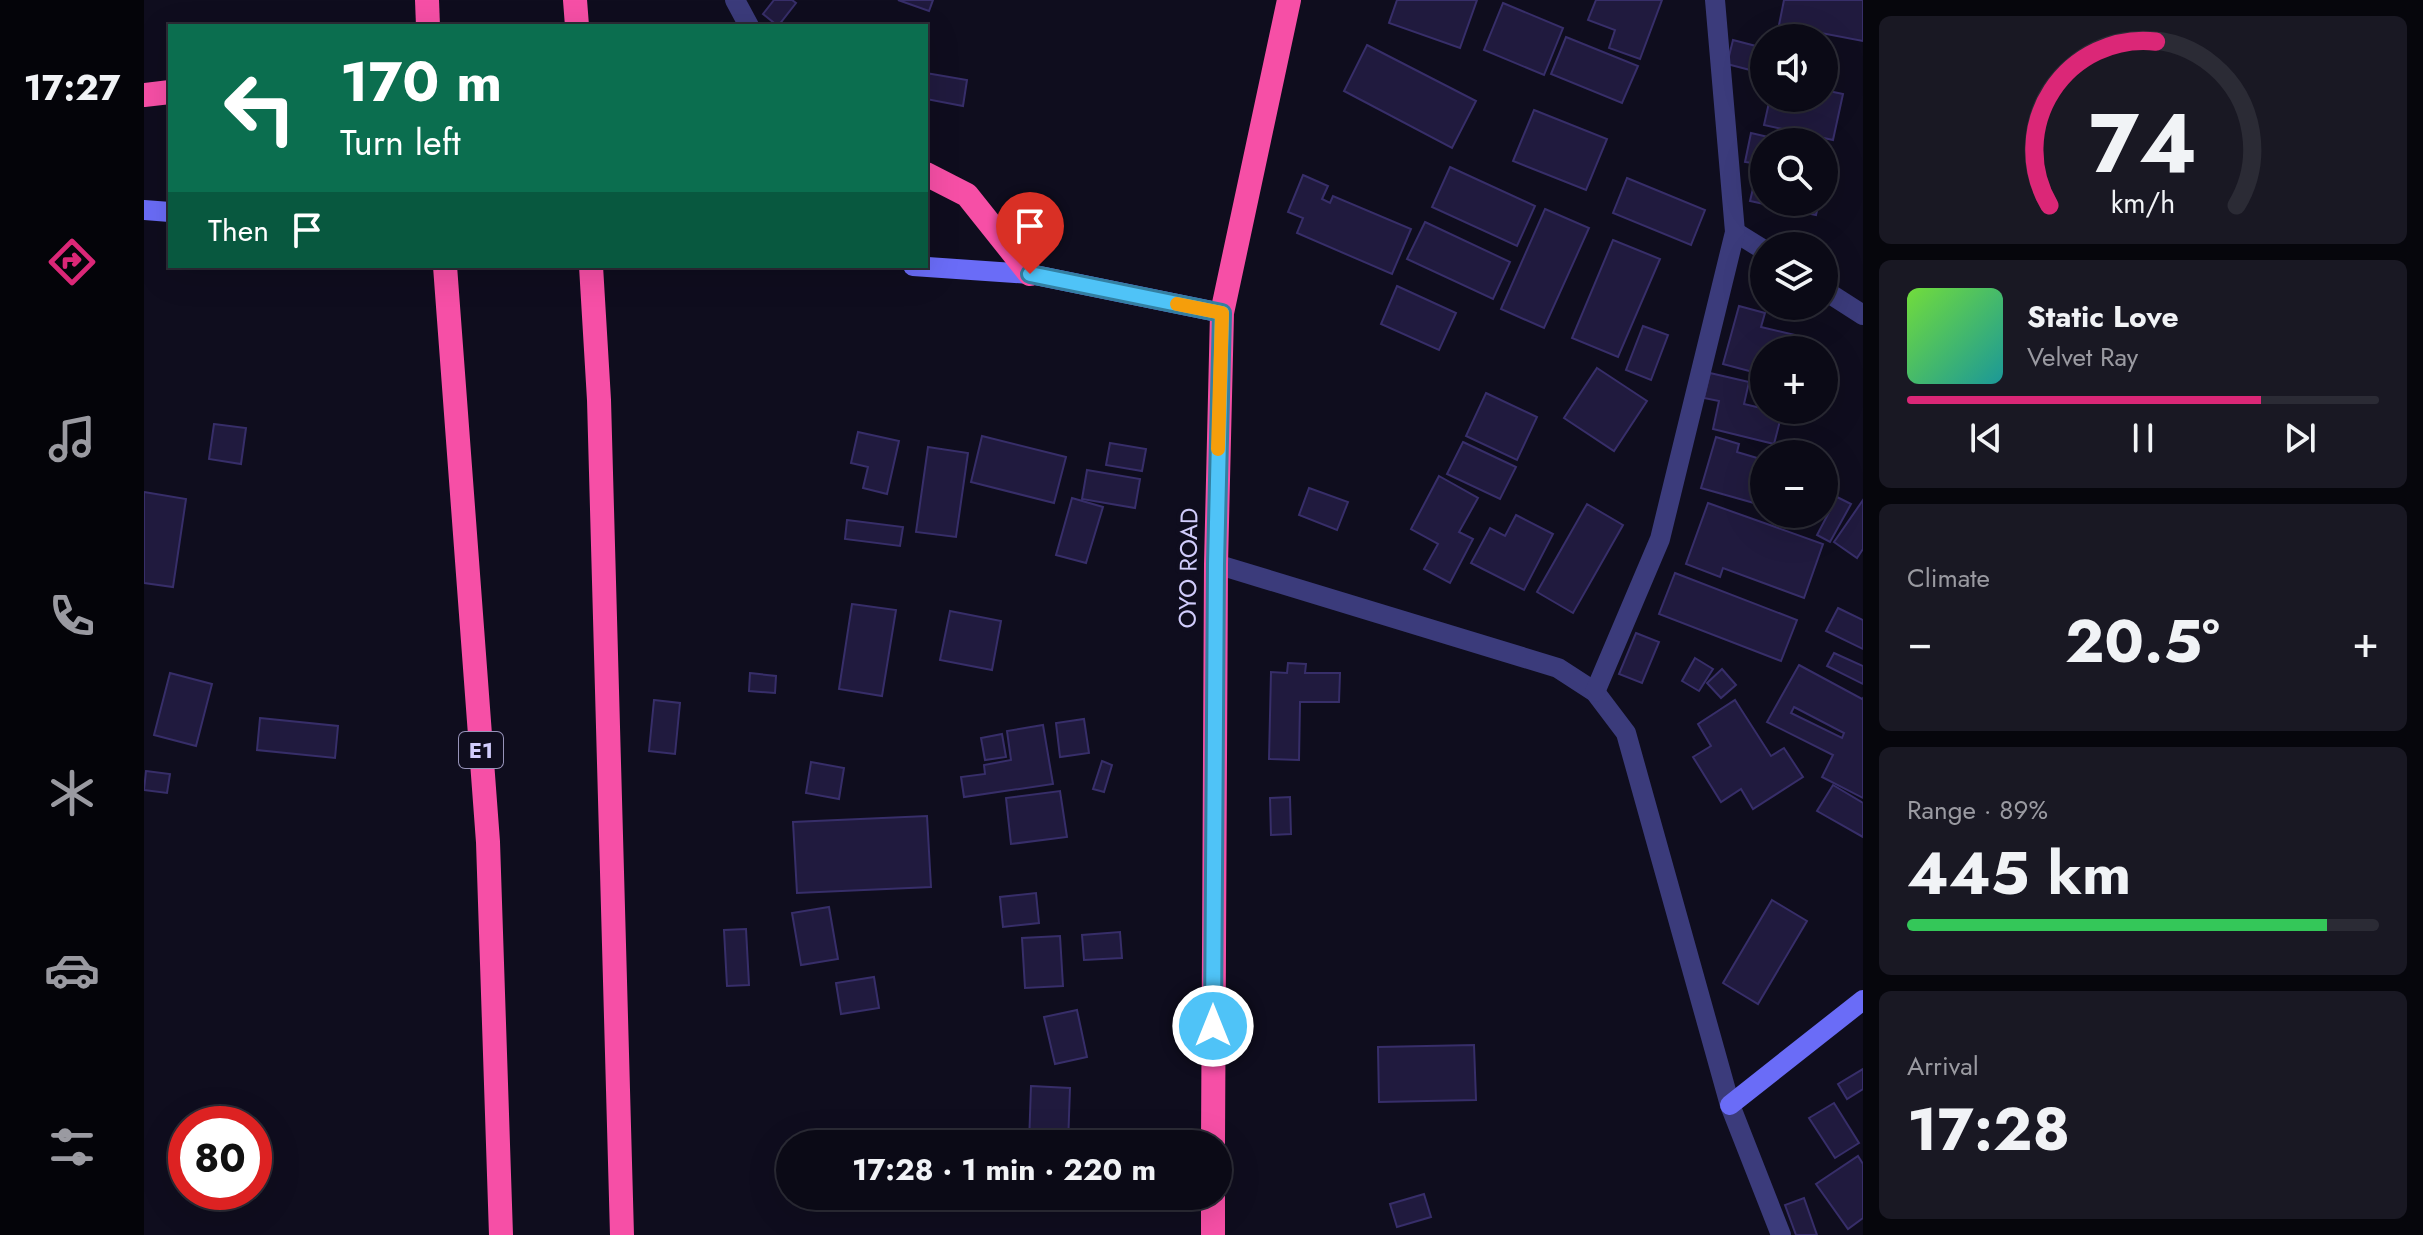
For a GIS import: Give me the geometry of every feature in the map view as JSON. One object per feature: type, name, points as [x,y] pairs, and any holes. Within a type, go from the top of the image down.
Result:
[{"type":"highway","points":[[427,0],[428,24]]},
{"type":"highway","points":[[575,0],[577,24]]},
{"type":"highway","name":"OYO ROAD","points":[[1213,1130],[1216,564],[1222,313],[1289,0]]},
{"type":"highway","points":[[144,95],[168,92]]},
{"type":"highway","points":[[928,175],[967,195],[1030,274]]},
{"type":"highway","name":"E1","points":[[445,268],[488,842],[501,1235]]},
{"type":"highway","points":[[591,268],[599,400],[622,1235]]},
{"type":"highway","points":[[1213,1210],[1213,1235]]},
{"type":"main road","points":[[144,210],[168,212]]},
{"type":"main road","points":[[928,267],[1030,274],[1222,313]]},
{"type":"main road","points":[[1730,1105],[1863,1000]]},
{"type":"street","points":[[735,0],[748,24]]},
{"type":"street","points":[[1595,692],[1660,539],[1735,232],[1715,0]]},
{"type":"street","points":[[1735,232],[1750,241]]},
{"type":"street","points":[[1838,299],[1863,315]]},
{"type":"street","points":[[1216,564],[1558,668],[1595,692],[1626,733],[1730,1105],[1781,1235]]},
{"type":"building","points":[[774,0],[792,0],[796,3],[780,24],[763,14]]},
{"type":"building","points":[[898,0],[933,0],[929,11]]},
{"type":"building","points":[[1397,0],[1477,0],[1460,48],[1389,23]]},
{"type":"building","points":[[1596,0],[1662,0],[1640,59],[1609,48],[1615,30],[1588,20]]},
{"type":"building","points":[[1784,0],[1863,0],[1863,41],[1838,36],[1838,24],[1779,24]]},
{"type":"building","points":[[1503,3],[1563,28],[1544,75],[1484,50]]},
{"type":"building","points":[[1566,37],[1638,66],[1622,103],[1551,74]]},
{"type":"building","points":[[1733,40],[1750,44],[1750,70],[1727,64]]},
{"type":"building","points":[[1367,45],[1476,101],[1452,148],[1344,91]]},
{"type":"building","points":[[928,73],[967,80],[963,106],[928,99]]},
{"type":"building","points":[[1838,93],[1843,94],[1836,128],[1778,128],[1764,125],[1767,112],[1838,112]]},
{"type":"building","points":[[1534,110],[1607,139],[1586,190],[1513,161]]},
{"type":"building","points":[[1750,138],[1750,163],[1745,162]]},
{"type":"building","points":[[1450,167],[1535,206],[1517,246],[1432,207]]},
{"type":"building","points":[[1303,175],[1328,186],[1322,199],[1330,203],[1333,196],[1411,229],[1392,274],[1297,233],[1303,218],[1288,212]]},
{"type":"building","points":[[1627,178],[1705,210],[1691,245],[1613,213]]},
{"type":"building","points":[[1545,209],[1589,228],[1544,328],[1501,309]]},
{"type":"building","points":[[1425,222],[1510,262],[1493,299],[1407,259]]},
{"type":"building","points":[[1613,240],[1660,259],[1618,357],[1572,338]]},
{"type":"building","points":[[1397,286],[1456,313],[1439,350],[1381,324]]},
{"type":"building","points":[[1739,306],[1750,309],[1750,320],[1763,320],[1761,327],[1795,335],[1750,336],[1750,371],[1723,364]]},
{"type":"building","points":[[1643,326],[1668,335],[1651,380],[1626,370]]},
{"type":"building","points":[[1597,368],[1647,401],[1614,451],[1564,418]]},
{"type":"building","points":[[1710,373],[1749,382],[1744,404],[1750,405],[1750,424],[1779,424],[1775,440],[1758,440],[1713,429],[1719,401],[1704,398]]},
{"type":"building","points":[[1486,393],[1537,417],[1517,460],[1466,436]]},
{"type":"building","points":[[214,424],[246,428],[241,464],[209,459]]},
{"type":"building","points":[[858,432],[899,441],[887,494],[863,488],[868,467],[851,463]]},
{"type":"building","points":[[982,436],[1066,457],[1054,503],[971,482]]},
{"type":"building","points":[[1716,437],[1739,444],[1737,452],[1750,456],[1750,502],[1701,488]]},
{"type":"building","points":[[1463,442],[1516,467],[1500,499],[1447,474]]},
{"type":"building","points":[[1110,443],[1146,449],[1142,471],[1106,465]]},
{"type":"building","points":[[928,447],[968,453],[956,537],[916,532]]},
{"type":"building","points":[[1087,470],[1140,479],[1135,508],[1082,499]]},
{"type":"building","points":[[1439,476],[1478,498],[1459,532],[1473,539],[1450,583],[1424,569],[1438,544],[1411,529]]},
{"type":"building","points":[[1309,488],[1348,502],[1337,530],[1299,515]]},
{"type":"building","points":[[144,492],[186,499],[173,587],[144,583]]},
{"type":"building","points":[[1072,498],[1103,507],[1086,563],[1056,555]]},
{"type":"building","points":[[1838,498],[1851,504],[1838,528]]},
{"type":"building","points":[[1863,500],[1863,549],[1857,558],[1834,542]]},
{"type":"building","points":[[1708,503],[1750,518],[1750,528],[1778,528],[1823,544],[1804,598],[1723,568],[1720,577],[1686,564]]},
{"type":"building","points":[[1587,504],[1623,525],[1573,613],[1537,592]]},
{"type":"building","points":[[1516,515],[1553,534],[1524,590],[1471,563],[1490,528],[1505,536]]},
{"type":"building","points":[[847,520],[903,527],[900,546],[845,539]]},
{"type":"building","points":[[1821,528],[1838,528],[1830,542],[1817,535]]},
{"type":"building","points":[[1675,573],[1797,620],[1781,661],[1659,614]]},
{"type":"building","points":[[852,604],[896,610],[882,696],[839,689]]},
{"type":"building","points":[[1838,608],[1863,620],[1863,649],[1826,631]]},
{"type":"building","points":[[950,611],[1001,621],[992,670],[940,660]]},
{"type":"building","points":[[1636,633],[1659,642],[1642,683],[1619,674]]},
{"type":"building","points":[[1834,653],[1863,666],[1863,684],[1827,666]]},
{"type":"building","points":[[1695,658],[1713,669],[1699,691],[1682,681]]},
{"type":"building","points":[[1288,663],[1306,664],[1305,673],[1340,673],[1339,702],[1300,702],[1299,760],[1269,759],[1271,672],[1287,673]]},
{"type":"building","points":[[1799,665],[1863,698],[1863,798],[1822,777],[1833,755],[1767,722]],"holes":[[[1794,707],[1844,733],[1842,738],[1791,713]]]},
{"type":"building","points":[[1722,669],[1736,685],[1721,698],[1707,683]]},
{"type":"building","points":[[170,673],[212,684],[196,746],[154,735]]},
{"type":"building","points":[[750,673],[776,676],[775,693],[749,691]]},
{"type":"building","points":[[654,700],[680,703],[675,754],[649,751]]},
{"type":"building","points":[[1735,700],[1771,756],[1784,748],[1803,777],[1753,809],[1741,789],[1721,802],[1693,757],[1711,746],[1698,724]]},
{"type":"building","points":[[260,718],[338,726],[335,758],[257,750]]},
{"type":"building","points":[[1084,719],[1089,753],[1060,757],[1056,723]]},
{"type":"building","points":[[1043,725],[1053,784],[964,797],[961,777],[985,774],[984,765],[1011,760],[1007,731]]},
{"type":"building","points":[[1002,734],[1006,757],[985,760],[981,738]]},
{"type":"building","points":[[1102,761],[1112,765],[1104,792],[1093,789]]},
{"type":"building","points":[[811,762],[844,768],[839,799],[806,793]]},
{"type":"building","points":[[146,771],[170,774],[167,793],[144,790]]},
{"type":"building","points":[[1833,785],[1863,803],[1863,837],[1817,811]]},
{"type":"building","points":[[1060,791],[1067,837],[1011,844],[1006,798]]},
{"type":"building","points":[[1290,797],[1291,834],[1271,835],[1270,798]]},
{"type":"building","points":[[927,816],[931,887],[797,893],[793,822]]},
{"type":"building","points":[[1036,893],[1039,923],[1003,927],[1000,897]]},
{"type":"building","points":[[1772,900],[1807,921],[1758,1004],[1723,983]]},
{"type":"building","points":[[829,907],[838,959],[801,965],[792,913]]},
{"type":"building","points":[[746,929],[749,985],[727,986],[724,930]]},
{"type":"building","points":[[1120,932],[1122,958],[1084,960],[1082,935]]},
{"type":"building","points":[[1060,936],[1063,986],[1025,988],[1022,938]]},
{"type":"building","points":[[874,977],[879,1008],[841,1014],[836,983]]},
{"type":"building","points":[[1077,1010],[1087,1057],[1055,1064],[1044,1017]]},
{"type":"building","points":[[1474,1045],[1476,1100],[1379,1102],[1378,1047]]},
{"type":"building","points":[[1863,1069],[1863,1089],[1847,1099],[1838,1084]]},
{"type":"building","points":[[1031,1086],[1070,1088],[1068,1130],[1029,1130]]},
{"type":"building","points":[[1834,1103],[1859,1143],[1835,1158],[1809,1118]]},
{"type":"building","points":[[1858,1156],[1863,1164],[1863,1218],[1848,1229],[1816,1184]]},
{"type":"building","points":[[1424,1194],[1431,1217],[1397,1227],[1390,1204]]},
{"type":"building","points":[[1804,1198],[1817,1235],[1796,1235],[1785,1205]]},
{"type":"slow traffic","points":[[1177,304],[1222,313],[1218,449]]},
{"type":"route","points":[[1030,274],[1222,313],[1216,564],[1213,1026]]}]
